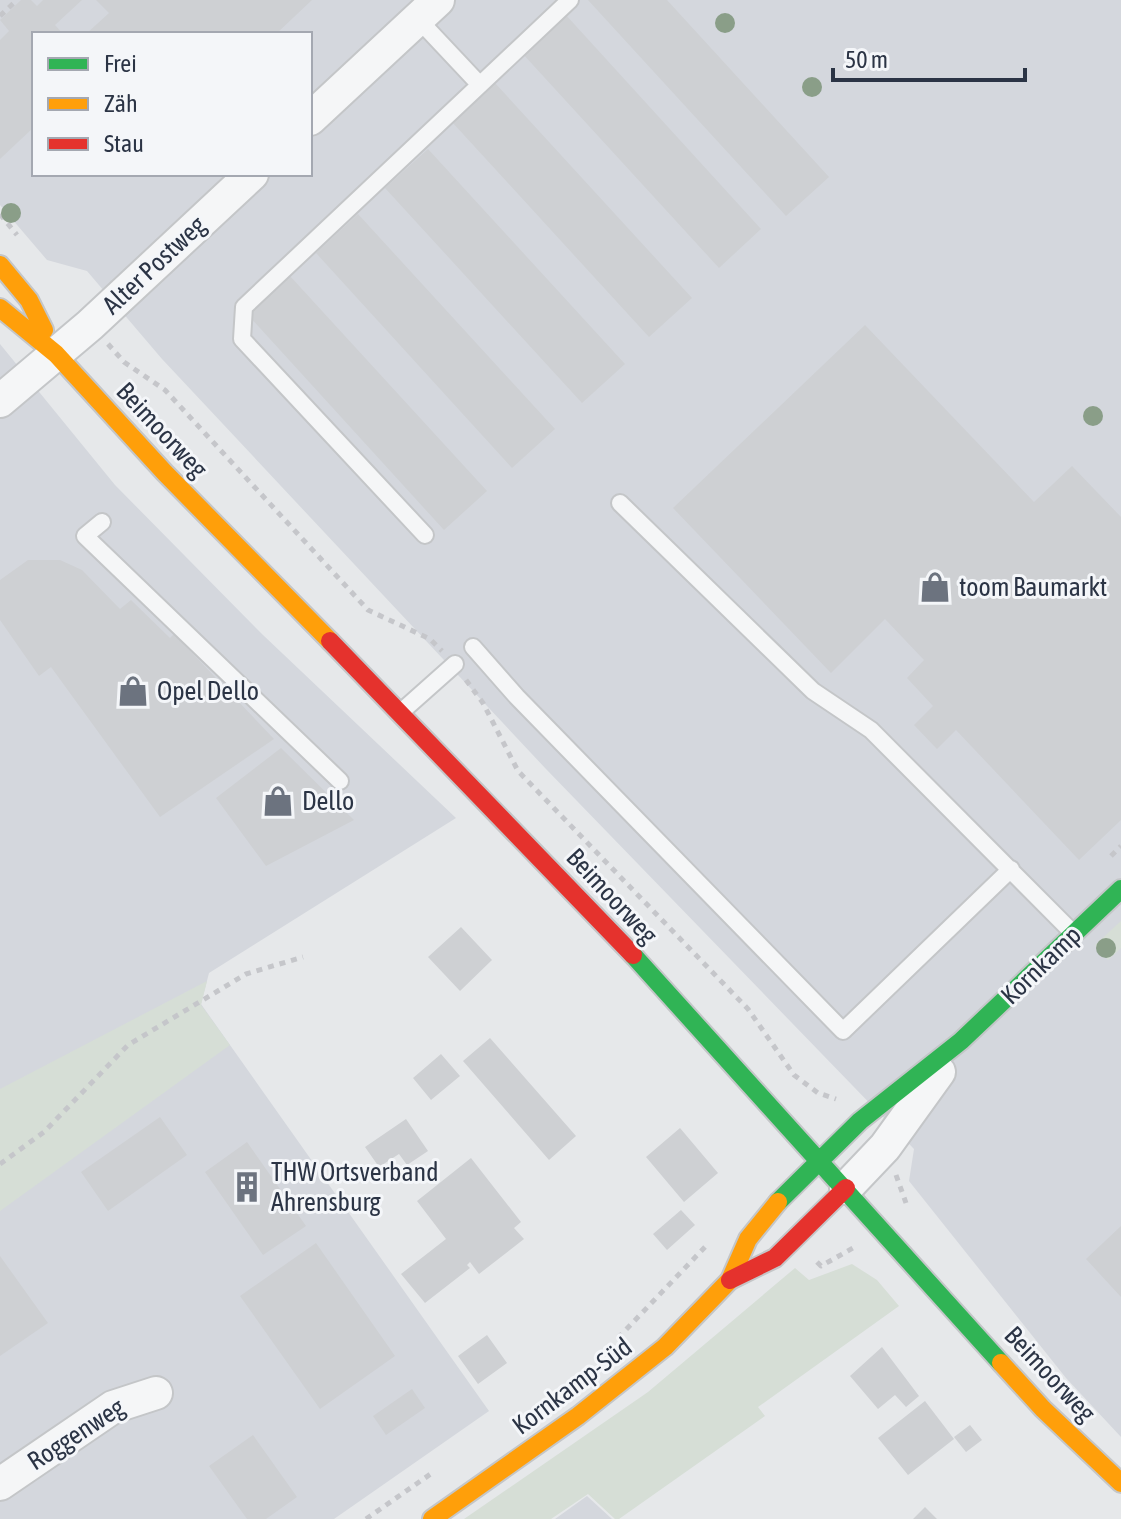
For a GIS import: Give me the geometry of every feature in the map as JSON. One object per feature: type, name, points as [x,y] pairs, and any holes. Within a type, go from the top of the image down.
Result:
[{"type":"main road","name":"Beimoorweg","points":[[0,265],[29,300],[56,354]]},
{"type":"main road","name":"Beimoorweg","points":[[0,308],[9,319],[56,354],[165,473],[657,981],[1043,1409],[1121,1483]]},
{"type":"main road","name":"Kornkamp","points":[[820,1160],[860,1121],[961,1041],[1121,889]]},
{"type":"main road","name":"Kornkamp-Süd","points":[[730,1280],[748,1239],[770,1210],[820,1160]]},
{"type":"main road","name":"Kornkamp-Süd","points":[[432,1519],[636,1372],[730,1280],[775,1258],[846,1188]]},
{"type":"street","points":[[312,117],[428,9]]},
{"type":"street","name":"Alter Postweg","points":[[0,401],[56,354],[250,176]]},
{"type":"street","name":"Kornkamp","points":[[846,1188],[885,1147],[961,1041]]},
{"type":"street","name":"Roggenweg","points":[[0,1484],[113,1407],[156,1393]]},
{"type":"lane","points":[[425,535],[242,339],[244,307],[570,0]]},
{"type":"lane","points":[[428,9],[480,85]]},
{"type":"lane","points":[[620,503],[813,691],[871,730],[1074,934]]},
{"type":"lane","points":[[102,522],[85,536],[340,781]]},
{"type":"lane","points":[[473,647],[527,708],[843,1031],[1011,869]]},
{"type":"lane","points":[[400,713],[455,664]]},
{"type":"path","points":[[0,16],[17,0]]},
{"type":"path","points":[[124,362],[165,390],[368,610],[430,639],[455,664],[483,703],[518,771],[748,1009],[794,1075],[818,1093],[842,1101]]},
{"type":"path","points":[[0,1164],[44,1132],[128,1045],[246,974],[303,957]]},
{"type":"path","points":[[607,1348],[707,1244]]},
{"type":"path","points":[[366,1519],[441,1467]]},
{"type":"shaded area","points":[[0,0],[1121,0],[1121,1437],[1066,1378],[909,1181],[914,1149],[546,769],[162,359],[87,271],[47,260],[0,205]]},
{"type":"shaded area","points":[[0,344],[115,485],[263,635],[456,818],[209,973],[201,1004],[489,1411],[334,1519],[0,1519]]},
{"type":"shaded area","points":[[1121,921],[1121,948],[1108,960],[1095,945]]},
{"type":"shaded area","points":[[207,981],[201,1005],[230,1045],[0,1211],[0,1089]]},
{"type":"shaded area","points":[[852,1264],[877,1280],[899,1306],[758,1407],[765,1416],[619,1519],[615,1519],[588,1494],[551,1519],[464,1519],[648,1392],[795,1268],[809,1280]]},
{"type":"shaded area","points":[[587,1496],[612,1519],[555,1519]]},
{"type":"building","points":[[21,0],[31,0],[37,6],[43,0],[82,0],[55,25],[61,32],[32,32],[32,129],[0,159],[0,40],[9,31],[0,20]]},
{"type":"building","points":[[96,0],[312,0],[278,32],[88,32],[109,13]]},
{"type":"building","points":[[588,0],[667,0],[829,177],[786,216]]},
{"type":"building","points":[[565,14],[761,229],[719,268],[522,53]]},
{"type":"building","points":[[495,83],[692,298],[649,337],[452,122]]},
{"type":"building","points":[[428,149],[625,364],[582,403],[385,188]]},
{"type":"building","points":[[358,214],[555,429],[512,468],[316,253]]},
{"type":"building","points":[[290,276],[487,491],[444,530],[248,315]]},
{"type":"building","name":"toom Baumarkt","points":[[865,325],[1034,502],[1072,466],[1121,517],[1121,820],[1079,860],[956,730],[937,749],[914,725],[933,706],[907,678],[924,660],[885,619],[831,673],[673,508]]},
{"type":"building","points":[[28,560],[60,560],[82,570],[120,609],[131,600],[170,638],[174,634],[274,739],[160,817],[51,667],[39,676],[0,620],[0,580]]},
{"type":"building","points":[[281,748],[354,820],[266,866],[216,798]]},
{"type":"building","points":[[461,927],[492,960],[460,991],[428,957]]},
{"type":"building","points":[[490,1038],[576,1136],[549,1160],[463,1061]]},
{"type":"building","points":[[441,1054],[460,1076],[431,1100],[413,1078]]},
{"type":"building","points":[[160,1117],[187,1155],[108,1211],[81,1172]]},
{"type":"building","points":[[406,1119],[428,1151],[407,1165],[399,1154],[379,1167],[365,1147]]},
{"type":"building","points":[[680,1128],[718,1173],[684,1202],[646,1157]]},
{"type":"building","name":"THW Ortsverband Ahrensburg","points":[[247,1142],[306,1226],[263,1255],[205,1172]]},
{"type":"building","points":[[471,1158],[521,1222],[514,1228],[524,1239],[479,1274],[470,1262],[467,1265],[470,1268],[425,1303],[401,1274],[446,1239],[417,1201]]},
{"type":"building","points":[[681,1210],[695,1225],[667,1250],[653,1234]]},
{"type":"building","points":[[1121,1226],[1121,1297],[1086,1259]]},
{"type":"building","points":[[316,1243],[395,1356],[320,1409],[240,1296]]},
{"type":"building","points":[[0,1256],[48,1323],[0,1356]]},
{"type":"building","points":[[487,1335],[507,1363],[478,1384],[458,1356]]},
{"type":"building","points":[[882,1347],[919,1396],[906,1407],[895,1395],[878,1409],[850,1376]]},
{"type":"building","points":[[412,1389],[425,1408],[386,1435],[373,1416]]},
{"type":"building","points":[[925,1401],[954,1439],[908,1475],[878,1438]]},
{"type":"building","points":[[970,1425],[982,1440],[966,1452],[954,1437]]},
{"type":"building","points":[[253,1435],[297,1497],[266,1519],[247,1519],[209,1466]]},
{"type":"building","points":[[925,1507],[937,1519],[913,1519]]},
{"type":"traffic: fast","points":[[778,1202],[860,1121],[961,1041],[1121,889]]},
{"type":"traffic: fast","points":[[633,955],[1001,1363]]},
{"type":"traffic: slow","points":[[0,265],[29,300],[44,330]]},
{"type":"traffic: slow","points":[[0,308],[56,354],[165,473],[330,641]]},
{"type":"traffic: slow","points":[[432,1519],[578,1416],[665,1347],[730,1280],[748,1239],[778,1202]]},
{"type":"traffic: slow","points":[[1001,1363],[1043,1409],[1121,1483]]},
{"type":"traffic: jam","points":[[330,641],[633,955]]},
{"type":"traffic: jam","points":[[730,1280],[775,1258],[846,1188]]},
{"type":"place","name":"toom Baumarkt","points":[[935,587]]},
{"type":"place","name":"Opel Dello","points":[[133,691]]},
{"type":"place","name":"Dello","points":[[278,801]]},
{"type":"place","name":"THW Ortsverband Ahrensburg","points":[[247,1187]]}]
